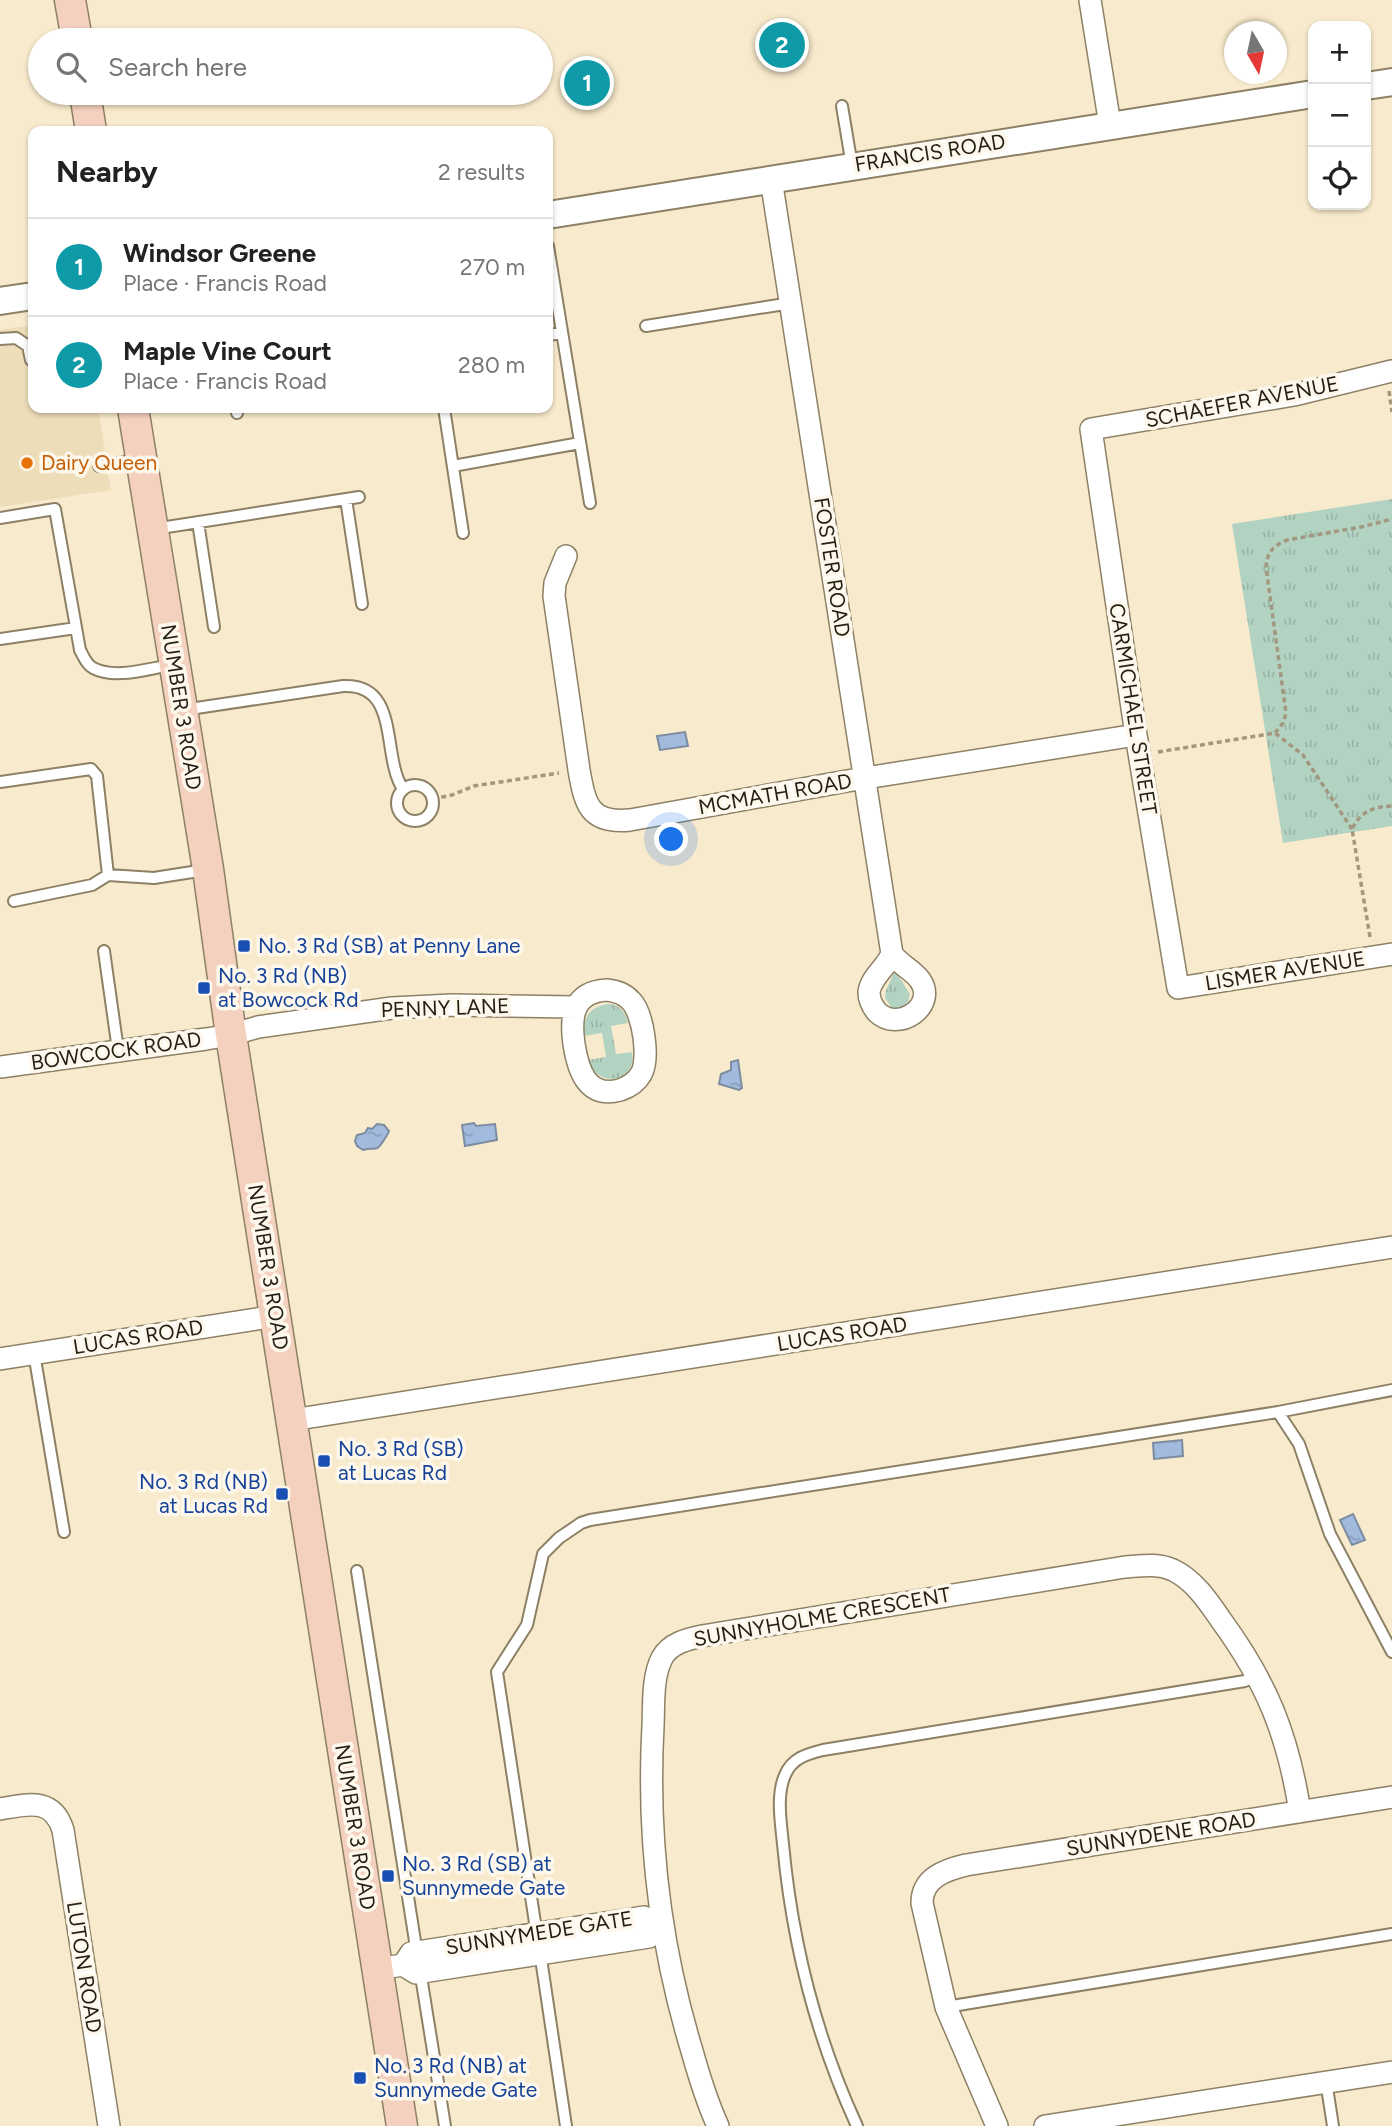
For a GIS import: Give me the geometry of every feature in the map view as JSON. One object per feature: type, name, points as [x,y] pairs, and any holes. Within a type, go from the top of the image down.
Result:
[{"type":"main road","points":[[70,0],[75,28]]},
{"type":"main road","points":[[87,105],[90,126]]},
{"type":"main road","name":"NUMBER 3 ROAD","points":[[134,413],[208,869],[292,1420],[404,1965],[402,2126]]},
{"type":"street","points":[[1090,0],[1110,125]]},
{"type":"street","points":[[1371,85],[1392,82]]},
{"type":"street","name":"FRANCIS ROAD","points":[[553,214],[1308,95]]},
{"type":"street","name":"FOSTER ROAD","points":[[771,179],[892,954]]},
{"type":"street","points":[[0,301],[28,297]]},
{"type":"street","name":"SCHAEFER AVENUE","points":[[1091,429],[1294,395],[1392,371]]},
{"type":"street","name":"CARMICHAEL STREET","points":[[1091,429],[1138,745],[1178,988]]},
{"type":"street","name":"MCMATH ROAD","points":[[566,556],[555,583],[554,596],[584,798],[598,816],[617,821],[865,779],[1138,745]]},
{"type":"street","name":"LISMER AVENUE","points":[[1178,988],[1382,955]]},
{"type":"street","points":[[607,990],[620,992],[634,1004],[639,1015],[646,1060],[642,1073],[628,1086],[616,1091],[603,1090],[583,1077],[571,1027],[576,1007],[589,994],[607,990]]},
{"type":"street","name":"PENNY LANE","points":[[232,1034],[258,1027],[392,1008],[442,1005],[576,1007]]},
{"type":"street","name":"BOWCOCK ROAD","points":[[0,1067],[232,1034]]},
{"type":"street","name":"LUCAS ROAD","points":[[292,1420],[1392,1247]]},
{"type":"street","name":"LUCAS ROAD","points":[[0,1359],[276,1316]]},
{"type":"street","name":"SUNNYHOLME CRESCENT","points":[[718,2126],[687,2036],[663,1926],[653,1830],[652,1739],[658,1668],[662,1658],[674,1645],[702,1636],[1125,1567],[1174,1565],[1199,1591],[1258,1675],[1282,1733],[1300,1812]]},
{"type":"street","name":"SUNNYDENE ROAD","points":[[997,2126],[947,2007],[922,1903],[927,1873],[1392,1797]]},
{"type":"street","name":"LUTON ROAD","points":[[0,1809],[29,1804],[43,1805],[60,1819],[109,2126]]},
{"type":"street","name":"SUNNYMEDE GATE","points":[[404,1965],[539,1944],[644,1917],[663,1926]]},
{"type":"street","points":[[1045,2126],[1392,2072]]},
{"type":"lane","points":[[842,106],[852,166]]},
{"type":"lane","points":[[553,277],[590,503]]},
{"type":"lane","points":[[646,326],[791,303]]},
{"type":"lane","points":[[553,334],[562,333]]},
{"type":"lane","points":[[0,339],[16,338],[28,346]]},
{"type":"lane","points":[[445,413],[463,533]]},
{"type":"lane","points":[[453,466],[580,443]]},
{"type":"lane","points":[[99,466],[141,460]]},
{"type":"lane","points":[[152,530],[359,497]]},
{"type":"lane","points":[[346,499],[362,604]]},
{"type":"lane","points":[[0,518],[55,509],[80,650],[86,662],[94,669],[118,673],[174,664]]},
{"type":"lane","points":[[198,522],[214,627]]},
{"type":"lane","points":[[0,639],[76,628]]},
{"type":"lane","points":[[181,710],[343,686],[361,688],[374,697],[384,710],[395,772],[403,789]]},
{"type":"lane","points":[[0,782],[91,769],[97,776],[108,875]]},
{"type":"lane","points":[[411,785],[422,785],[433,799],[432,810],[427,817],[416,821],[407,819],[400,813],[397,805],[398,796],[403,789],[411,785]]},
{"type":"lane","points":[[14,901],[92,885],[108,875],[154,877],[208,869]]},
{"type":"lane","points":[[104,951],[118,1050]]},
{"type":"lane","points":[[34,1353],[64,1532]]},
{"type":"lane","points":[[566,2126],[497,1672],[527,1625],[543,1554],[559,1538],[575,1526],[590,1520],[1278,1412],[1392,1390]]},
{"type":"lane","points":[[1278,1412],[1299,1444],[1330,1534],[1392,1652]]},
{"type":"lane","points":[[357,1571],[404,1965],[445,2126]]},
{"type":"lane","points":[[857,2126],[830,2058],[796,1938],[781,1811],[783,1783],[791,1765],[807,1754],[823,1750],[1245,1681],[1258,1675]]},
{"type":"lane","points":[[947,2007],[1392,1934]]},
{"type":"lane","points":[[1326,2081],[1333,2126]]},
{"type":"path","points":[[1275,733],[1283,723],[1286,713],[1266,567],[1270,551],[1276,544],[1287,540],[1392,519]]},
{"type":"path","points":[[1138,745],[1275,733],[1292,744],[1303,755],[1352,829],[1382,955]]},
{"type":"path","points":[[433,799],[474,786],[579,770]]},
{"type":"path","points":[[1352,829],[1365,811],[1392,806]]},
{"type":"shaded area","points":[[28,326],[28,413],[99,413],[111,490],[0,507],[0,330]]},
{"type":"green space","points":[[1392,499],[1392,826],[1283,843],[1232,524]]},
{"type":"green space","points":[[894,973],[910,994],[908,1002],[899,1009],[891,1007],[885,998]]},
{"type":"green space","points":[[608,1004],[621,1009],[628,1023],[611,1026],[616,1054],[632,1052],[632,1062],[628,1070],[623,1076],[615,1078],[599,1075],[588,1060],[606,1057],[602,1033],[584,1036],[586,1018],[592,1010]]},
{"type":"water","points":[[685,732],[688,746],[660,750],[657,736]]},
{"type":"water","points":[[738,1060],[742,1088],[739,1090],[719,1084],[721,1074],[731,1070],[731,1062]]},
{"type":"water","points":[[474,1123],[476,1126],[495,1124],[497,1140],[465,1146],[462,1125]]},
{"type":"water","points":[[377,1124],[384,1125],[389,1131],[379,1147],[363,1150],[357,1146],[357,1135],[365,1133],[368,1128],[372,1129]]},
{"type":"water","points":[[1182,1440],[1183,1456],[1154,1459],[1153,1443]]},
{"type":"water","points":[[1353,1514],[1365,1540],[1352,1545],[1340,1520]]},
{"type":"place","name":"Maple Vine Court","points":[[782,45]]},
{"type":"place","name":"Windsor Greene","points":[[587,83]]},
{"type":"place","name":"Dairy Queen","points":[[27,463]]},
{"type":"place","name":"No. 3 Rd (SB) at Penny Lane","points":[[244,946]]},
{"type":"place","name":"No. 3 Rd (NB) at Bowcock Rd","points":[[204,988]]},
{"type":"place","name":"No. 3 Rd (SB) at Lucas Rd","points":[[324,1461]]},
{"type":"place","name":"No. 3 Rd (NB) at Lucas Rd","points":[[282,1494]]},
{"type":"place","name":"No. 3 Rd (SB) at Sunnymede Gate","points":[[388,1876]]},
{"type":"place","name":"No. 3 Rd (NB) at Sunnymede Gate","points":[[360,2078]]}]
